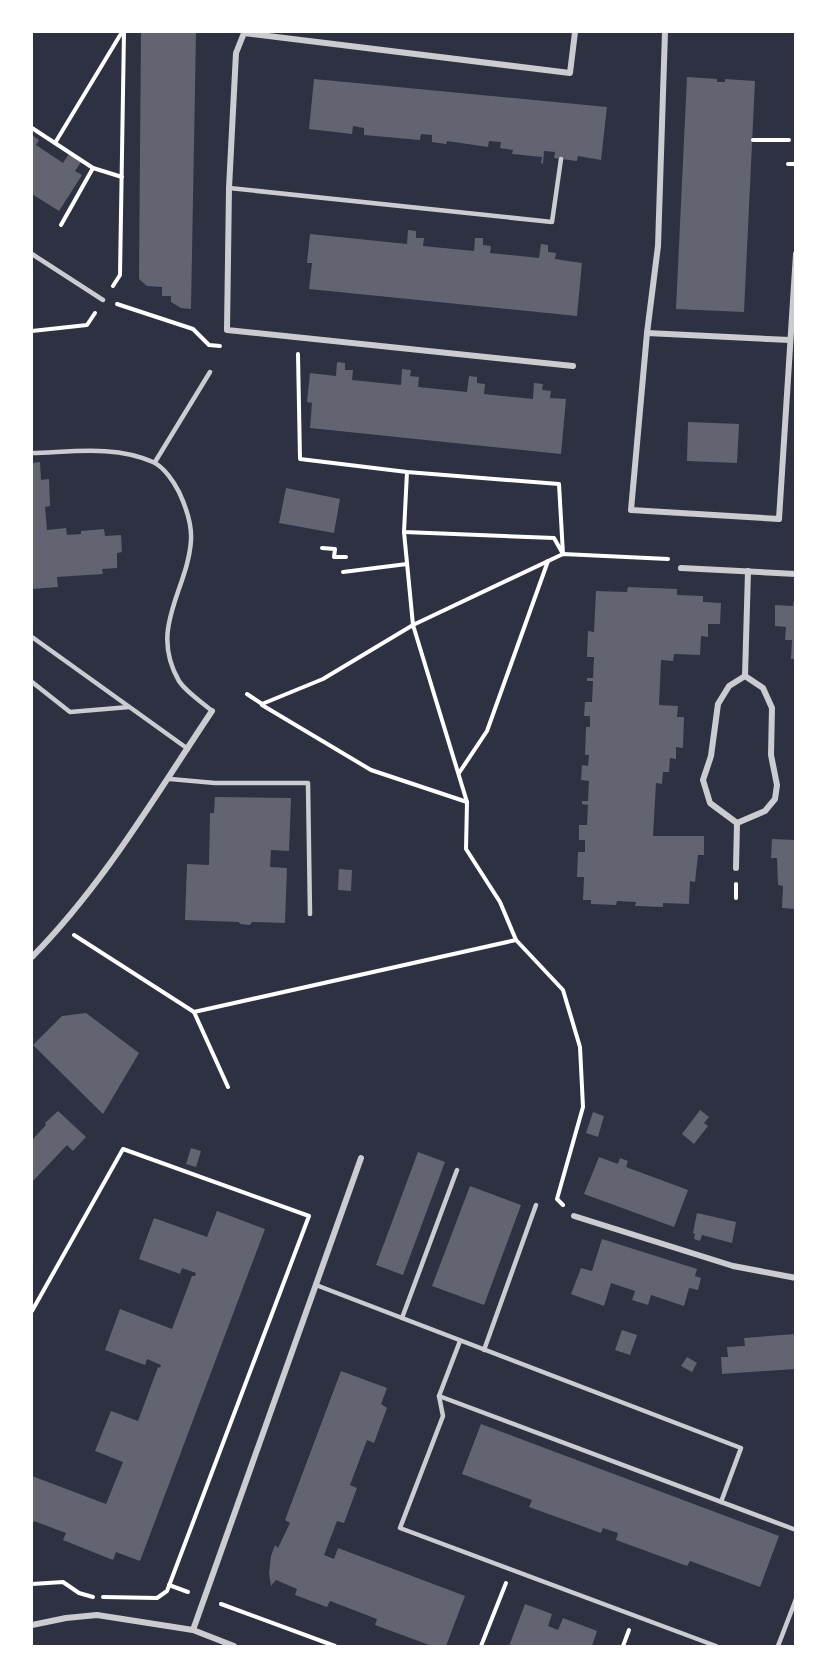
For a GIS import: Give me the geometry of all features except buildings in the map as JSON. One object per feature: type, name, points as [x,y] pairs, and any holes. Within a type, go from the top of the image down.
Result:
[{"type":"street","points":[[573,366],[227,330],[228,188],[236,53],[244,32],[570,73],[575,32]]},
{"type":"street","points":[[665,32],[658,246],[647,333],[631,510],[779,519],[795,254]]},
{"type":"street","points":[[647,333],[790,340]]},
{"type":"street","points":[[681,568],[795,573]]},
{"type":"street","points":[[744,676],[748,571]]},
{"type":"street","points":[[737,824],[710,803],[703,780],[711,756],[718,704],[729,686],[744,676]]},
{"type":"street","points":[[737,824],[765,811],[775,799],[777,785],[771,755],[772,708],[763,688],[744,676]]},
{"type":"street","points":[[32,957],[61,927],[117,856],[170,779],[212,711]]},
{"type":"street","points":[[736,868],[737,824]]},
{"type":"street","points":[[193,1630],[361,1158]]},
{"type":"street","points":[[574,1216],[733,1266],[795,1278]]},
{"type":"street","points":[[32,1625],[97,1615],[193,1630],[234,1647]]},
{"type":"lane","points":[[228,188],[552,222],[561,159]]},
{"type":"lane","points":[[32,254],[103,300]]},
{"type":"lane","points":[[155,462],[210,372]]},
{"type":"lane","points":[[32,453],[111,451],[155,462],[174,482],[187,509],[192,540],[167,629],[170,657],[179,682],[212,711]]},
{"type":"lane","points":[[32,637],[188,748]]},
{"type":"lane","points":[[32,682],[70,712],[129,707]]},
{"type":"lane","points":[[170,779],[215,783],[308,783],[310,914]]},
{"type":"lane","points":[[402,1318],[457,1170]]},
{"type":"lane","points":[[484,1350],[536,1205]]},
{"type":"lane","points":[[316,1286],[741,1448],[721,1502]]},
{"type":"lane","points":[[460,1341],[439,1396],[443,1416],[400,1528],[716,1647]]},
{"type":"lane","points":[[439,1396],[795,1530]]},
{"type":"lane","points":[[778,1647],[795,1599]]},
{"type":"path","points":[[55,143],[123,32]]},
{"type":"path","points":[[32,331],[87,325],[120,275],[123,32]]},
{"type":"path","points":[[32,128],[93,168],[122,177]]},
{"type":"path","points":[[753,140],[789,140]]},
{"type":"path","points":[[788,164],[795,164]]},
{"type":"path","points":[[61,225],[93,168]]},
{"type":"path","points":[[103,300],[193,329],[209,345],[221,346],[227,330]]},
{"type":"path","points":[[298,353],[300,459],[407,472],[559,484],[563,554]]},
{"type":"path","points":[[407,472],[404,532],[413,625],[467,802],[466,849],[500,902],[516,940],[563,990],[580,1047],[583,1107],[557,1199],[574,1216]]},
{"type":"path","points":[[404,532],[555,538],[563,554]]},
{"type":"path","points":[[322,548],[335,549],[334,557],[346,557]]},
{"type":"path","points":[[262,704],[323,679],[413,625],[563,554],[677,560],[681,568]]},
{"type":"path","points":[[458,774],[487,731],[548,561]]},
{"type":"path","points":[[343,572],[407,564]]},
{"type":"path","points":[[247,694],[370,770],[467,802]]},
{"type":"path","points":[[61,927],[194,1012],[228,1086]]},
{"type":"path","points":[[194,1012],[516,940]]},
{"type":"path","points":[[32,1311],[123,1149],[309,1216],[167,1591],[157,1598],[91,1597],[79,1593],[63,1582],[32,1584]]},
{"type":"path","points":[[481,1647],[511,1570]]},
{"type":"path","points":[[169,1585],[335,1647]]}]
